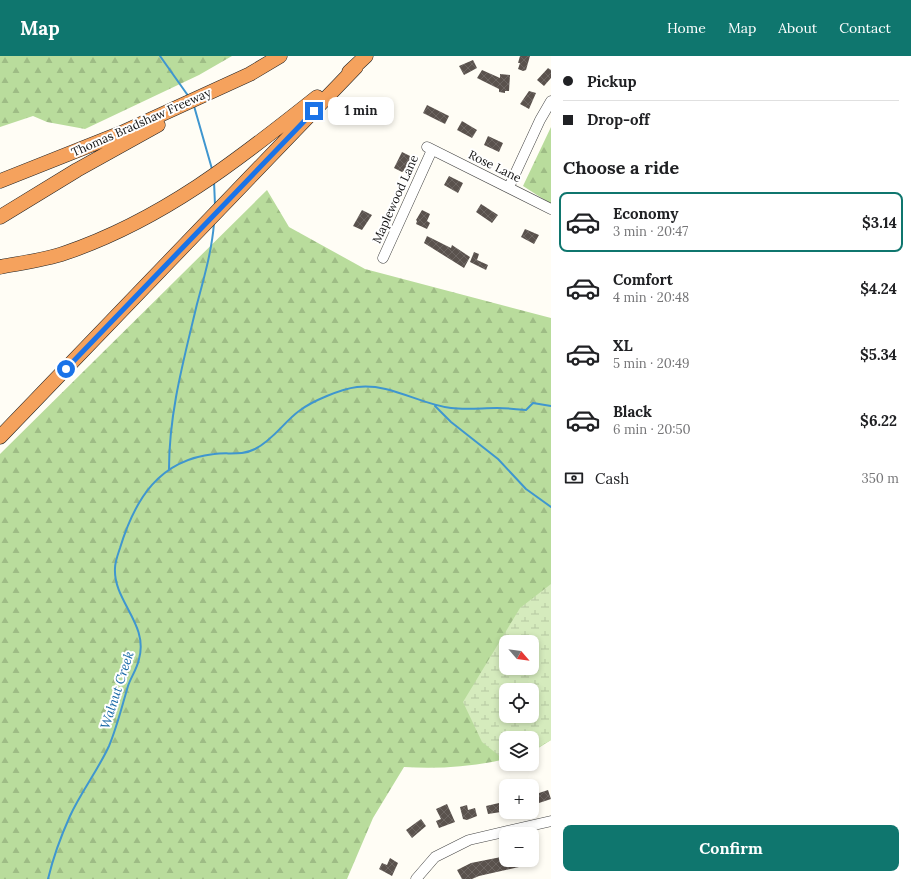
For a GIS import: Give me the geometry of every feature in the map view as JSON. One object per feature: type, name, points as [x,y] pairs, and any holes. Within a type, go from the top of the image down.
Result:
[{"type":"highway","name":"Thomas Bradshaw Freeway","points":[[0,181],[121,133],[250,74],[280,56]]},
{"type":"highway","points":[[0,437],[366,56]]},
{"type":"highway","points":[[0,267],[64,254],[108,237],[147,218],[182,198],[222,171],[356,67]]},
{"type":"highway","points":[[0,217],[77,170],[250,74]]},
{"type":"street","points":[[509,187],[540,120],[551,101]]},
{"type":"street","name":"Rose Lane","points":[[429,148],[551,209]]},
{"type":"street","name":"Maplewood Lane","points":[[383,258],[429,148]]},
{"type":"street","points":[[416,879],[435,857],[469,840],[551,822]]},
{"type":"green space","points":[[0,56],[232,56],[199,75],[85,129],[47,122],[33,116],[0,127]]},
{"type":"green space","points":[[551,127],[551,204],[523,186]]},
{"type":"green space","points":[[267,190],[289,227],[365,269],[551,318],[551,740],[539,748],[539,731],[499,731],[499,761],[455,767],[404,767],[373,818],[347,879],[0,879],[0,454]]},
{"type":"green space","points":[[551,584],[551,740],[539,747],[539,731],[499,731],[499,756],[482,742],[463,702],[499,643],[499,675],[539,675],[539,635],[504,635],[520,608]]},
{"type":"building","points":[[520,56],[530,56],[526,70],[523,71],[518,69]]},
{"type":"building","points":[[473,60],[477,68],[464,75],[459,66]]},
{"type":"building","points":[[548,68],[551,70],[551,78],[544,86],[537,80]]},
{"type":"building","points":[[482,70],[500,78],[500,74],[510,75],[509,91],[505,91],[505,93],[499,92],[499,89],[477,78]]},
{"type":"building","points":[[529,91],[536,93],[529,109],[520,104]]},
{"type":"building","points":[[427,105],[449,116],[445,124],[423,113]]},
{"type":"building","points":[[462,121],[477,130],[472,138],[457,130]]},
{"type":"building","points":[[488,136],[503,143],[499,152],[484,145]]},
{"type":"building","points":[[402,152],[410,156],[410,159],[405,170],[402,172],[394,168]]},
{"type":"building","points":[[449,176],[463,183],[458,193],[444,185]]},
{"type":"building","points":[[481,204],[498,215],[492,223],[476,212]]},
{"type":"building","points":[[362,210],[372,215],[362,230],[353,226]]},
{"type":"building","points":[[422,210],[430,214],[427,221],[430,223],[427,229],[416,224],[416,220]]},
{"type":"building","points":[[525,229],[539,235],[534,244],[521,237]]},
{"type":"building","points":[[427,236],[451,248],[452,245],[470,257],[464,268],[424,243]]},
{"type":"building","points":[[474,252],[479,254],[477,260],[488,265],[486,270],[470,262]]},
{"type":"building","points":[[548,790],[551,799],[539,803],[539,793]]},
{"type":"building","points":[[499,803],[499,812],[488,814],[486,806]]},
{"type":"building","points":[[447,804],[455,822],[439,828],[436,821],[441,819],[436,809]]},
{"type":"building","points":[[467,805],[468,810],[475,808],[477,816],[467,820],[463,819],[460,807]]},
{"type":"building","points":[[421,819],[426,826],[412,838],[406,830]]},
{"type":"building","points":[[499,857],[499,867],[519,867],[472,879],[462,879],[457,870],[471,863]]},
{"type":"building","points":[[390,858],[398,863],[392,876],[379,869],[382,863],[387,865]]},
{"type":"waterway","points":[[160,56],[189,97]]},
{"type":"waterway","points":[[194,106],[212,169]]},
{"type":"waterway","points":[[214,181],[215,205]]},
{"type":"waterway","points":[[169,469],[174,406],[207,264],[214,223]]},
{"type":"waterway","name":"Walnut Creek","points":[[48,879],[63,831],[79,798],[109,746],[128,686],[138,663],[141,646],[139,635],[119,591],[116,580],[115,566],[133,513],[152,485],[164,473],[178,464],[195,458],[219,453],[240,453],[255,449],[273,436],[294,415],[305,407],[335,393],[350,388],[381,388],[439,406],[457,409],[500,408],[526,410],[533,403],[551,406]]},
{"type":"waterway","points":[[435,406],[451,422],[498,459],[526,489],[551,507]]},
{"type":"route","points":[[66,369],[314,111]]}]
